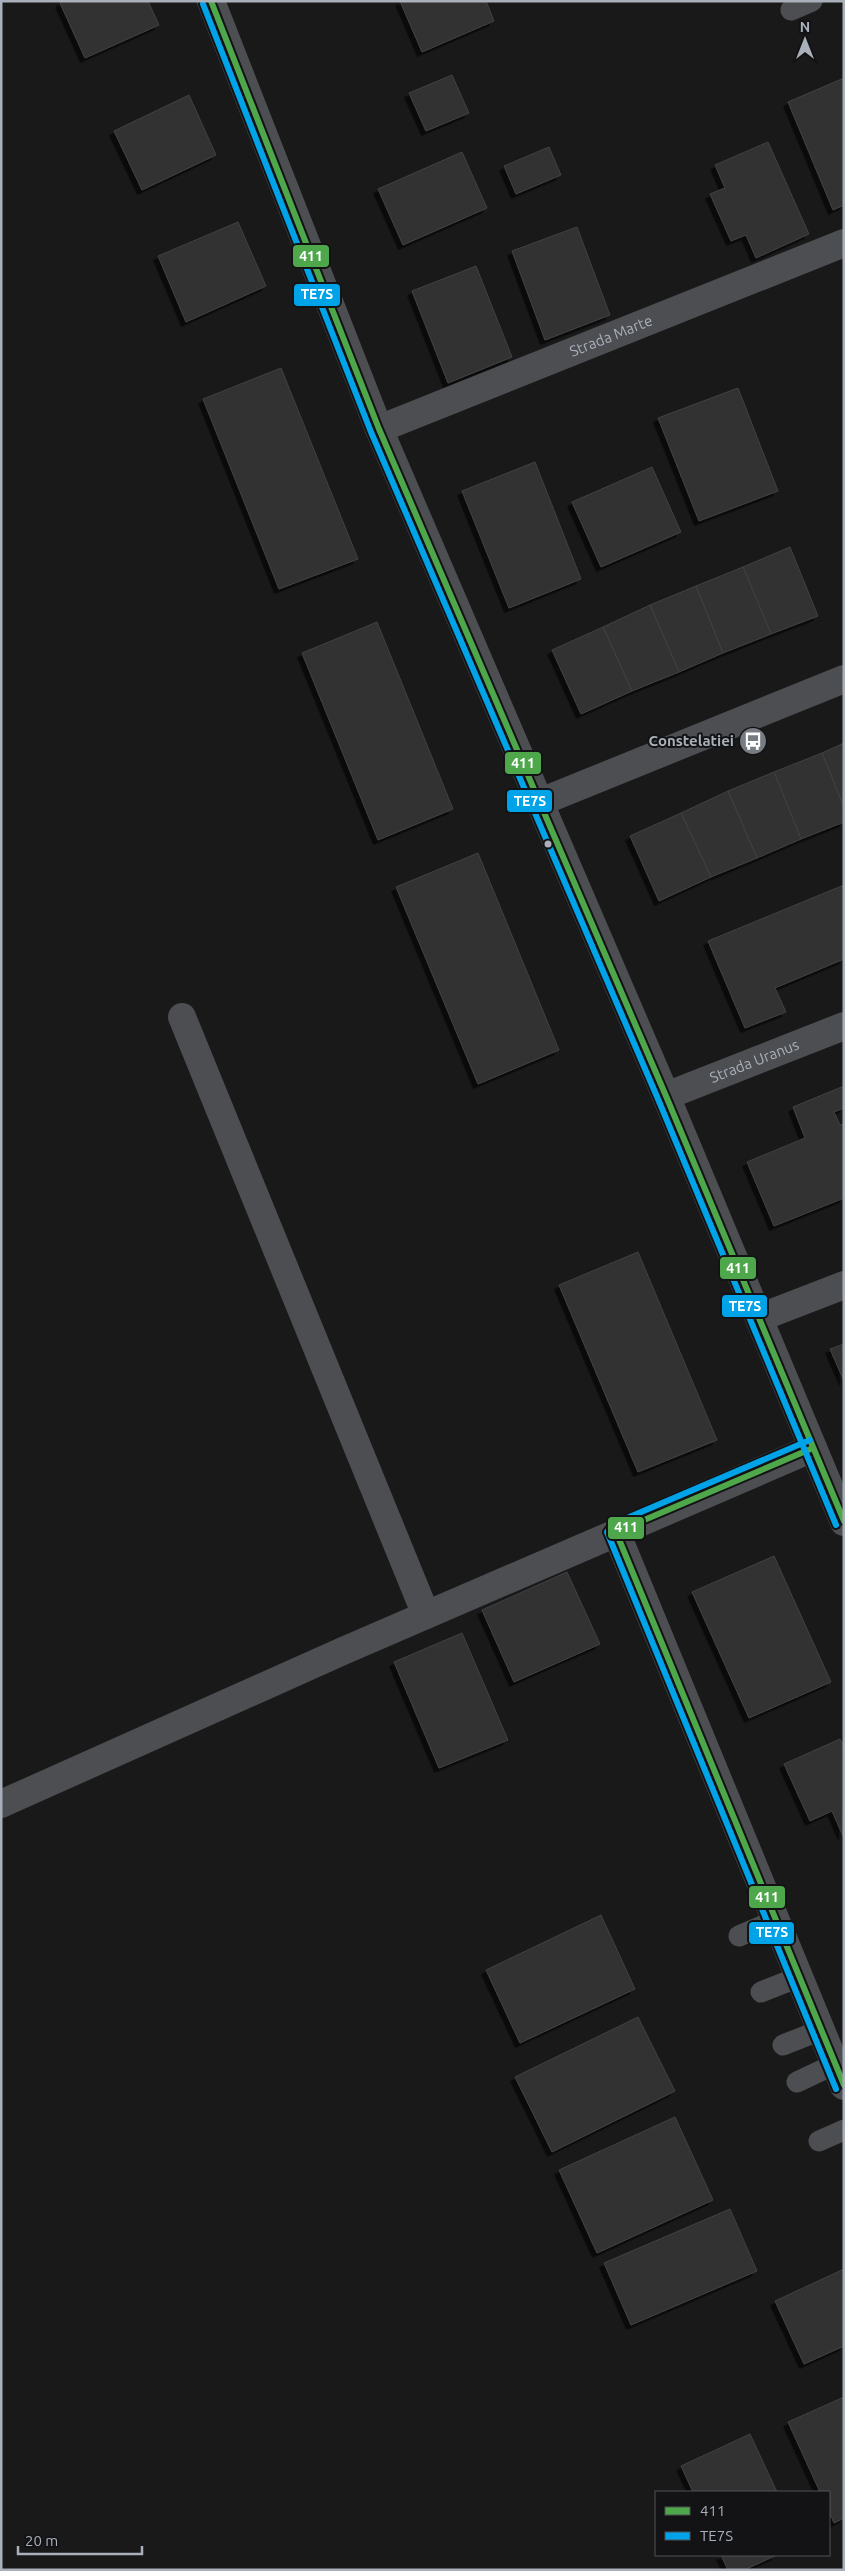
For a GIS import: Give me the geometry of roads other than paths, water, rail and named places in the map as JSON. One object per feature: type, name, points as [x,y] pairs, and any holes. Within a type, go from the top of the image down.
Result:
[{"type":"street","points":[[211,1],[379,429],[538,803],[666,1096],[844,1522]]},
{"type":"street","name":"Strada Marte","points":[[379,429],[844,243]]},
{"type":"street","points":[[538,803],[844,679]]},
{"type":"street","points":[[182,1017],[426,1615]]},
{"type":"street","name":"Strada Uranus","points":[[666,1096],[844,1026]]},
{"type":"street","points":[[758,1318],[844,1285]]},
{"type":"street","points":[[1,1804],[426,1615],[813,1448]]},
{"type":"street","points":[[616,1532],[839,2075]]},
{"type":"lane","points":[[791,10],[812,1]]},
{"type":"lane","points":[[739,1936],[776,1920]]},
{"type":"lane","points":[[761,1992],[799,1976]]},
{"type":"lane","points":[[783,2045],[821,2030]]},
{"type":"lane","points":[[796,2082],[839,2075]]},
{"type":"lane","points":[[819,2141],[844,2130]]},
{"type":"place","name":"Constelatiei","points":[[753,741]]}]
